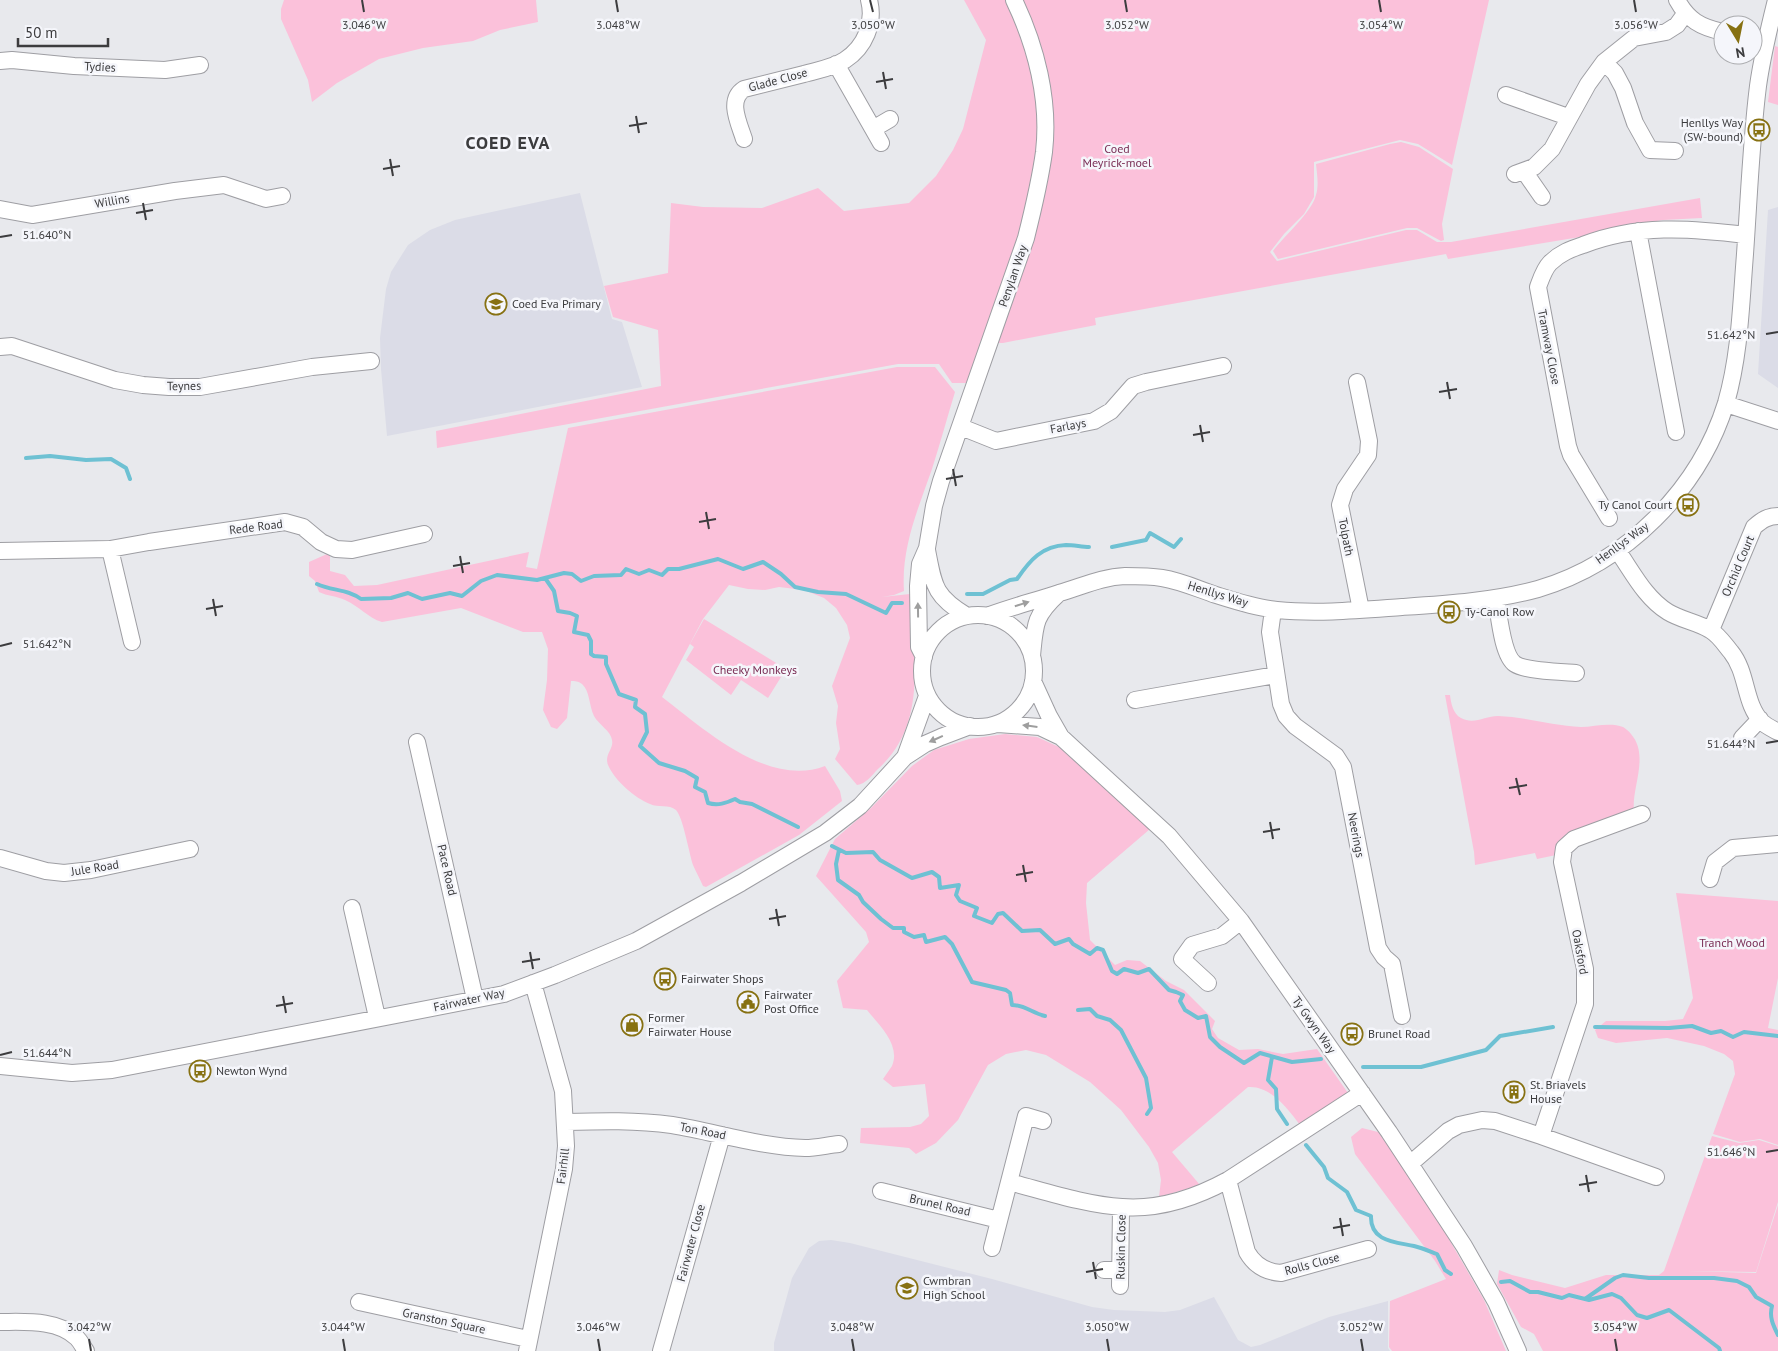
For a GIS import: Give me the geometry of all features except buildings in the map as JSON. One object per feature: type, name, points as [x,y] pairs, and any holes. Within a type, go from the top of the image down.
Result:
[{"type":"street","name":"Glade Close","points":[[745,128],[735,108],[735,100],[738,93],[744,89],[845,60],[863,43],[871,15],[869,0]]},
{"type":"street","name":"Penylan Way","points":[[924,657],[919,647],[918,586],[920,564],[927,548],[934,506],[1026,238],[1036,200],[1044,150],[1044,100],[1036,58],[1024,21],[1014,0]]},
{"type":"street","name":"Henllys Way","points":[[1763,32],[1776,0]]},
{"type":"street","points":[[1681,7],[1698,24],[1713,30]]},
{"type":"street","points":[[1542,197],[1520,172],[1534,167],[1552,149],[1568,117],[1604,62],[1634,38],[1666,32],[1677,25],[1681,7]]},
{"type":"street","name":"Tydies","points":[[0,61],[12,60],[165,70],[200,65]]},
{"type":"street","points":[[1604,62],[1615,73],[1623,88],[1629,107],[1650,150],[1675,151]]},
{"type":"street","points":[[836,64],[877,136],[890,119]]},
{"type":"street","name":"Henllys Way","points":[[987,616],[1058,594],[1097,579],[1120,576],[1163,578],[1218,596],[1273,610],[1323,612],[1453,603],[1496,598],[1538,588],[1596,563],[1617,550],[1638,534],[1667,507],[1685,485],[1713,436],[1726,404],[1737,359],[1758,65]]},
{"type":"street","points":[[1506,95],[1568,117]]},
{"type":"street","name":"Willins","points":[[0,209],[32,215],[203,186],[224,185],[266,199],[282,196]]},
{"type":"street","name":"Tramway Close","points":[[1609,518],[1571,455],[1568,446],[1538,287],[1549,264],[1562,253],[1598,239],[1655,228],[1746,234]]},
{"type":"street","points":[[1638,231],[1676,432]]},
{"type":"street","name":"Teynes","points":[[0,347],[12,346],[115,380],[143,386],[169,387],[200,387],[312,367],[371,361]]},
{"type":"street","name":"Farlays","points":[[961,427],[996,441],[1094,421],[1111,410],[1133,386],[1142,382],[1223,366]]},
{"type":"street","name":"Tolpath","points":[[1357,382],[1369,441],[1368,454],[1345,489],[1340,505],[1361,610]]},
{"type":"street","points":[[1726,404],[1778,422]]},
{"type":"street","name":"Orchid Court","points":[[1711,630],[1754,527],[1770,516],[1778,516]]},
{"type":"street","name":"Rede Road","points":[[0,550],[110,550],[285,522],[303,527],[322,542],[336,549],[352,550],[424,534]]},
{"type":"street","name":"Penylan Way","points":[[927,548],[935,587],[947,603],[967,616]]},
{"type":"street","points":[[110,550],[132,642]]},
{"type":"street","points":[[1617,550],[1643,588],[1660,607],[1669,613],[1711,630],[1734,655],[1745,680],[1755,712],[1762,723],[1778,732]]},
{"type":"street","name":"Henllys Way","points":[[1032,657],[1038,616],[1044,607],[1058,594]]},
{"type":"street","points":[[1496,598],[1508,657],[1515,664],[1524,667],[1576,673]]},
{"type":"street","name":"Neerings","points":[[1273,610],[1270,632],[1281,704],[1286,716],[1295,726],[1331,752],[1343,768],[1378,948],[1392,964],[1402,1016]]},
{"type":"street","points":[[967,616],[987,616],[1006,622],[1022,637],[1032,657],[1034,667],[1033,681],[1026,699],[1020,708],[996,724],[981,727],[959,724],[941,713],[927,696],[922,674],[924,657],[929,643],[936,634],[953,620],[967,616]]},
{"type":"street","points":[[1135,700],[1276,674]]},
{"type":"street","name":"Ty Gwyn Way","points":[[1033,681],[1049,716],[1061,736],[1169,836],[1241,921],[1362,1093],[1464,1246],[1496,1302],[1518,1351]]},
{"type":"street","name":"Fairwater Way","points":[[905,757],[927,696]]},
{"type":"street","points":[[1742,738],[1760,719]]},
{"type":"street","name":"Ty Gwyn Way","points":[[996,724],[1040,728],[1061,736]]},
{"type":"street","name":"Fairwater Way","points":[[0,1066],[72,1073],[112,1070],[504,994],[563,972],[636,941],[792,854],[825,834],[860,806],[905,757],[941,736],[970,726]]},
{"type":"street","name":"Pace Road","points":[[417,742],[475,999]]},
{"type":"street","name":"Oaksford","points":[[1542,1136],[1585,1004],[1585,969],[1562,862],[1564,848],[1574,838],[1642,814]]},
{"type":"street","points":[[1710,879],[1715,862],[1733,848],[1778,844]]},
{"type":"street","name":"Jule Road","points":[[0,858],[46,870],[70,872],[91,870],[190,849]]},
{"type":"street","points":[[352,908],[377,1018]]},
{"type":"street","points":[[1208,983],[1182,959],[1192,945],[1222,936],[1241,921]]},
{"type":"street","name":"Fairhill","points":[[528,1345],[564,1169],[565,1122],[563,1091],[533,983]]},
{"type":"street","points":[[1009,1182],[1095,1203],[1121,1207],[1147,1207],[1183,1200],[1208,1191],[1228,1180],[1362,1093]]},
{"type":"street","points":[[992,1248],[1026,1116],[1043,1121]]},
{"type":"street","name":"Ton Road","points":[[565,1122],[639,1121],[806,1148],[839,1144]]},
{"type":"street","points":[[1410,1164],[1448,1131],[1459,1125],[1471,1121],[1495,1121],[1656,1177]]},
{"type":"street","name":"Fairwater Close","points":[[662,1351],[722,1135]]},
{"type":"street","name":"Rolls Close","points":[[1228,1180],[1247,1252],[1253,1262],[1270,1272],[1281,1273],[1360,1246]]},
{"type":"street","name":"Brunel Road","points":[[880,1191],[898,1188],[999,1220]]},
{"type":"street","name":"Ruskin Close","points":[[1115,1276],[1121,1207]]},
{"type":"street","name":"Granston Square","points":[[359,1302],[528,1345]]},
{"type":"street","points":[[0,1322],[39,1322],[61,1328],[76,1338],[86,1351]]},
{"type":"shaded area","name":"Coed Eva Primary","points":[[580,193],[612,319],[622,322],[642,387],[387,436],[380,338],[386,289],[391,272],[408,245],[430,230],[455,220]]},
{"type":"shaded area","points":[[1778,207],[1778,388],[1758,374],[1768,210]]},
{"type":"shaded area","name":"Cwmbran High School","points":[[831,1240],[850,1243],[992,1279],[1092,1307],[1165,1312],[1180,1310],[1214,1297],[1238,1340],[1251,1347],[1329,1317],[1388,1301],[1388,1348],[1390,1351],[774,1351],[774,1343],[792,1278],[809,1248],[819,1241]]},
{"type":"green space","points":[[284,0],[536,0],[538,22],[500,30],[473,41],[423,48],[379,59],[337,83],[312,102],[308,80],[281,19],[281,9]]},
{"type":"green space","name":"Coed Meyrick-moel","points":[[964,0],[1489,0],[1452,165],[1418,144],[1400,140],[1314,162],[1314,197],[1304,214],[1284,234],[1270,252],[1277,261],[1406,230],[1417,230],[1437,242],[1451,242],[1700,198],[1702,218],[1663,220],[1617,227],[1580,237],[1448,259],[1446,254],[1095,318],[1096,325],[1003,343],[984,343],[966,383],[952,383],[939,364],[898,364],[437,448],[436,431],[661,386],[658,330],[613,317],[604,286],[668,273],[671,203],[703,207],[762,208],[818,188],[844,211],[909,203],[936,176],[953,150],[963,129],[986,40]]},
{"type":"green space","points":[[1775,46],[1778,47],[1778,105],[1768,102]]},
{"type":"green space","points":[[1401,142],[1419,147],[1453,169],[1442,224],[1444,240],[1441,241],[1417,228],[1407,228],[1278,259],[1273,251],[1304,216],[1316,195],[1318,180],[1316,164]]},
{"type":"green space","points":[[897,367],[935,367],[955,392],[908,544],[905,559],[904,591],[882,597],[910,594],[915,664],[911,709],[905,731],[894,751],[869,779],[857,785],[835,759],[840,749],[836,723],[838,706],[832,686],[850,638],[847,625],[836,608],[824,598],[804,590],[779,587],[765,590],[748,589],[729,585],[703,619],[662,697],[717,739],[759,762],[781,769],[803,771],[825,766],[840,791],[842,801],[799,835],[706,887],[703,886],[693,865],[679,814],[676,810],[670,807],[653,805],[638,798],[620,783],[611,771],[607,761],[612,746],[611,737],[594,716],[587,691],[582,684],[571,681],[567,718],[557,729],[551,727],[543,710],[547,680],[548,649],[542,632],[523,632],[461,608],[382,622],[372,618],[345,600],[319,592],[315,581],[309,576],[309,562],[327,554],[330,556],[330,571],[345,575],[354,586],[377,585],[529,552],[526,567],[537,569],[568,428]]},
{"type":"green space","name":"Cheeky Monkeys","points":[[704,619],[786,669],[768,698],[741,680],[731,695],[686,660],[694,647],[690,644]]},
{"type":"green space","points":[[1445,695],[1450,695],[1454,711],[1458,716],[1470,721],[1498,716],[1581,727],[1613,725],[1624,728],[1630,733],[1639,752],[1640,762],[1634,812],[1556,855],[1537,859],[1535,853],[1475,865]]},
{"type":"green space","points":[[1005,734],[1037,737],[1059,747],[1150,829],[1087,883],[1086,903],[1090,940],[1115,965],[1127,960],[1140,961],[1166,981],[1184,990],[1215,1021],[1212,1029],[1218,1038],[1239,1050],[1258,1049],[1283,1054],[1317,1049],[1348,1093],[1300,1125],[1278,1099],[1264,1090],[1248,1087],[1172,1152],[1200,1185],[1159,1197],[1161,1180],[1158,1163],[1149,1147],[1121,1110],[1090,1082],[1046,1055],[1026,1050],[1006,1054],[988,1065],[958,1120],[936,1143],[916,1154],[909,1148],[860,1143],[861,1128],[910,1127],[921,1124],[929,1116],[925,1084],[893,1087],[883,1079],[892,1066],[894,1058],[894,1050],[891,1043],[883,1029],[867,1010],[843,1008],[837,981],[869,942],[866,932],[816,876],[835,839],[871,808],[912,766],[934,750],[969,739]]},
{"type":"green space","name":"Tranch Wood","points":[[1676,893],[1778,901],[1778,978],[1768,1028],[1778,1030],[1778,1145],[1760,1139],[1740,1142],[1713,1134],[1735,1074],[1733,1061],[1724,1054],[1704,1046],[1667,1038],[1616,1043],[1598,1038],[1595,1030],[1606,1021],[1665,1021],[1683,1019],[1693,998]]},
{"type":"green space","points":[[1362,1128],[1378,1132],[1419,1187],[1484,1300],[1506,1351],[1392,1351],[1389,1347],[1390,1301],[1446,1279],[1435,1261],[1355,1154],[1351,1137]]},
{"type":"green space","points":[[1712,1136],[1739,1143],[1759,1140],[1778,1146],[1778,1202],[1756,1272],[1687,1271],[1756,1273],[1778,1205],[1778,1351],[1543,1351],[1534,1334],[1521,1327],[1497,1284],[1499,1270],[1565,1288],[1606,1275],[1659,1275],[1664,1271]]},
{"type":"waterway","points":[[26,458],[50,456],[86,460],[111,459],[126,468],[130,479]]},
{"type":"waterway","points":[[1112,547],[1146,540],[1150,533],[1174,547],[1181,539]]},
{"type":"waterway","points":[[967,594],[983,594],[1010,580],[1017,579],[1037,555],[1050,548],[1066,545],[1089,547]]},
{"type":"waterway","points":[[317,584],[351,593],[361,599],[391,598],[408,593],[422,599],[450,593],[462,596],[481,581],[497,575],[537,580],[564,573],[572,574],[581,581],[594,576],[621,575],[626,569],[639,574],[649,570],[662,575],[668,569],[679,569],[718,559],[743,569],[763,562],[781,574],[795,587],[818,592],[846,594],[886,613],[892,603],[902,603]]},
{"type":"waterway","points":[[545,578],[554,591],[558,611],[577,616],[574,632],[588,635],[591,641],[591,654],[606,657],[606,664],[619,694],[636,700],[635,707],[645,714],[647,732],[640,746],[659,763],[685,771],[697,778],[695,787],[705,792],[708,803],[722,804],[735,799],[752,804],[798,827]]},
{"type":"waterway","points":[[832,846],[846,853],[873,852],[880,860],[912,878],[932,872],[939,877],[940,888],[959,885],[956,895],[960,901],[977,908],[974,916],[992,923],[998,914],[1003,913],[1022,931],[1040,930],[1055,944],[1069,939],[1073,944],[1090,954],[1097,948],[1103,950],[1112,971],[1117,974],[1124,969],[1138,973],[1149,969],[1169,990],[1183,995],[1180,1001],[1185,1010],[1198,1018],[1206,1016],[1210,1037],[1220,1047],[1244,1063],[1260,1053],[1292,1062],[1321,1059]]},
{"type":"waterway","points":[[839,850],[836,864],[838,880],[859,895],[863,902],[881,919],[893,928],[904,928],[904,932],[914,937],[924,935],[926,942],[945,937],[952,944],[972,982],[1006,990],[1010,993],[1012,1005],[1021,1006],[1045,1016]]},
{"type":"waterway","points":[[1078,1010],[1090,1009],[1097,1016],[1110,1020],[1121,1030],[1146,1078],[1151,1108],[1147,1114]]},
{"type":"waterway","points":[[1595,1027],[1669,1028],[1692,1026],[1711,1033],[1721,1031],[1733,1037],[1744,1032],[1778,1036]]},
{"type":"waterway","points":[[1363,1067],[1421,1067],[1486,1050],[1500,1036],[1553,1027]]},
{"type":"waterway","points":[[1272,1057],[1268,1080],[1276,1089],[1277,1109],[1287,1124]]},
{"type":"waterway","points":[[1306,1145],[1324,1167],[1328,1178],[1347,1192],[1356,1210],[1371,1216],[1372,1225],[1379,1236],[1392,1242],[1417,1247],[1437,1254],[1445,1270],[1451,1274]]},
{"type":"waterway","points":[[1585,1299],[1615,1278],[1623,1275],[1649,1278],[1714,1278],[1737,1281],[1749,1287],[1756,1297],[1772,1306],[1771,1317],[1778,1335]]},
{"type":"waterway","points":[[1501,1282],[1510,1281],[1530,1292],[1562,1298],[1569,1295],[1589,1300],[1612,1294],[1621,1298],[1637,1315],[1647,1318],[1669,1310],[1719,1348],[1720,1351]]},
{"type":"place","name":"Henllys Way (SW-bound)","points":[[1759,130]]},
{"type":"place","name":"Coed Eva Primary","points":[[496,304]]},
{"type":"place","name":"Ty Canol Court","points":[[1688,505]]},
{"type":"place","name":"Ty-Canol Row","points":[[1449,612]]},
{"type":"place","name":"Fairwater Shops","points":[[665,979]]},
{"type":"place","name":"Fairwater Post Office","points":[[748,1002]]},
{"type":"place","name":"Former Fairwater House","points":[[632,1025]]},
{"type":"place","name":"Brunel Road","points":[[1352,1034]]},
{"type":"place","name":"Newton Wynd","points":[[200,1071]]},
{"type":"place","name":"St. Briavels House","points":[[1514,1092]]},
{"type":"place","name":"Cwmbran High School","points":[[907,1288]]},
{"type":"district","name":"COED EVA","points":[[508,143]]}]
